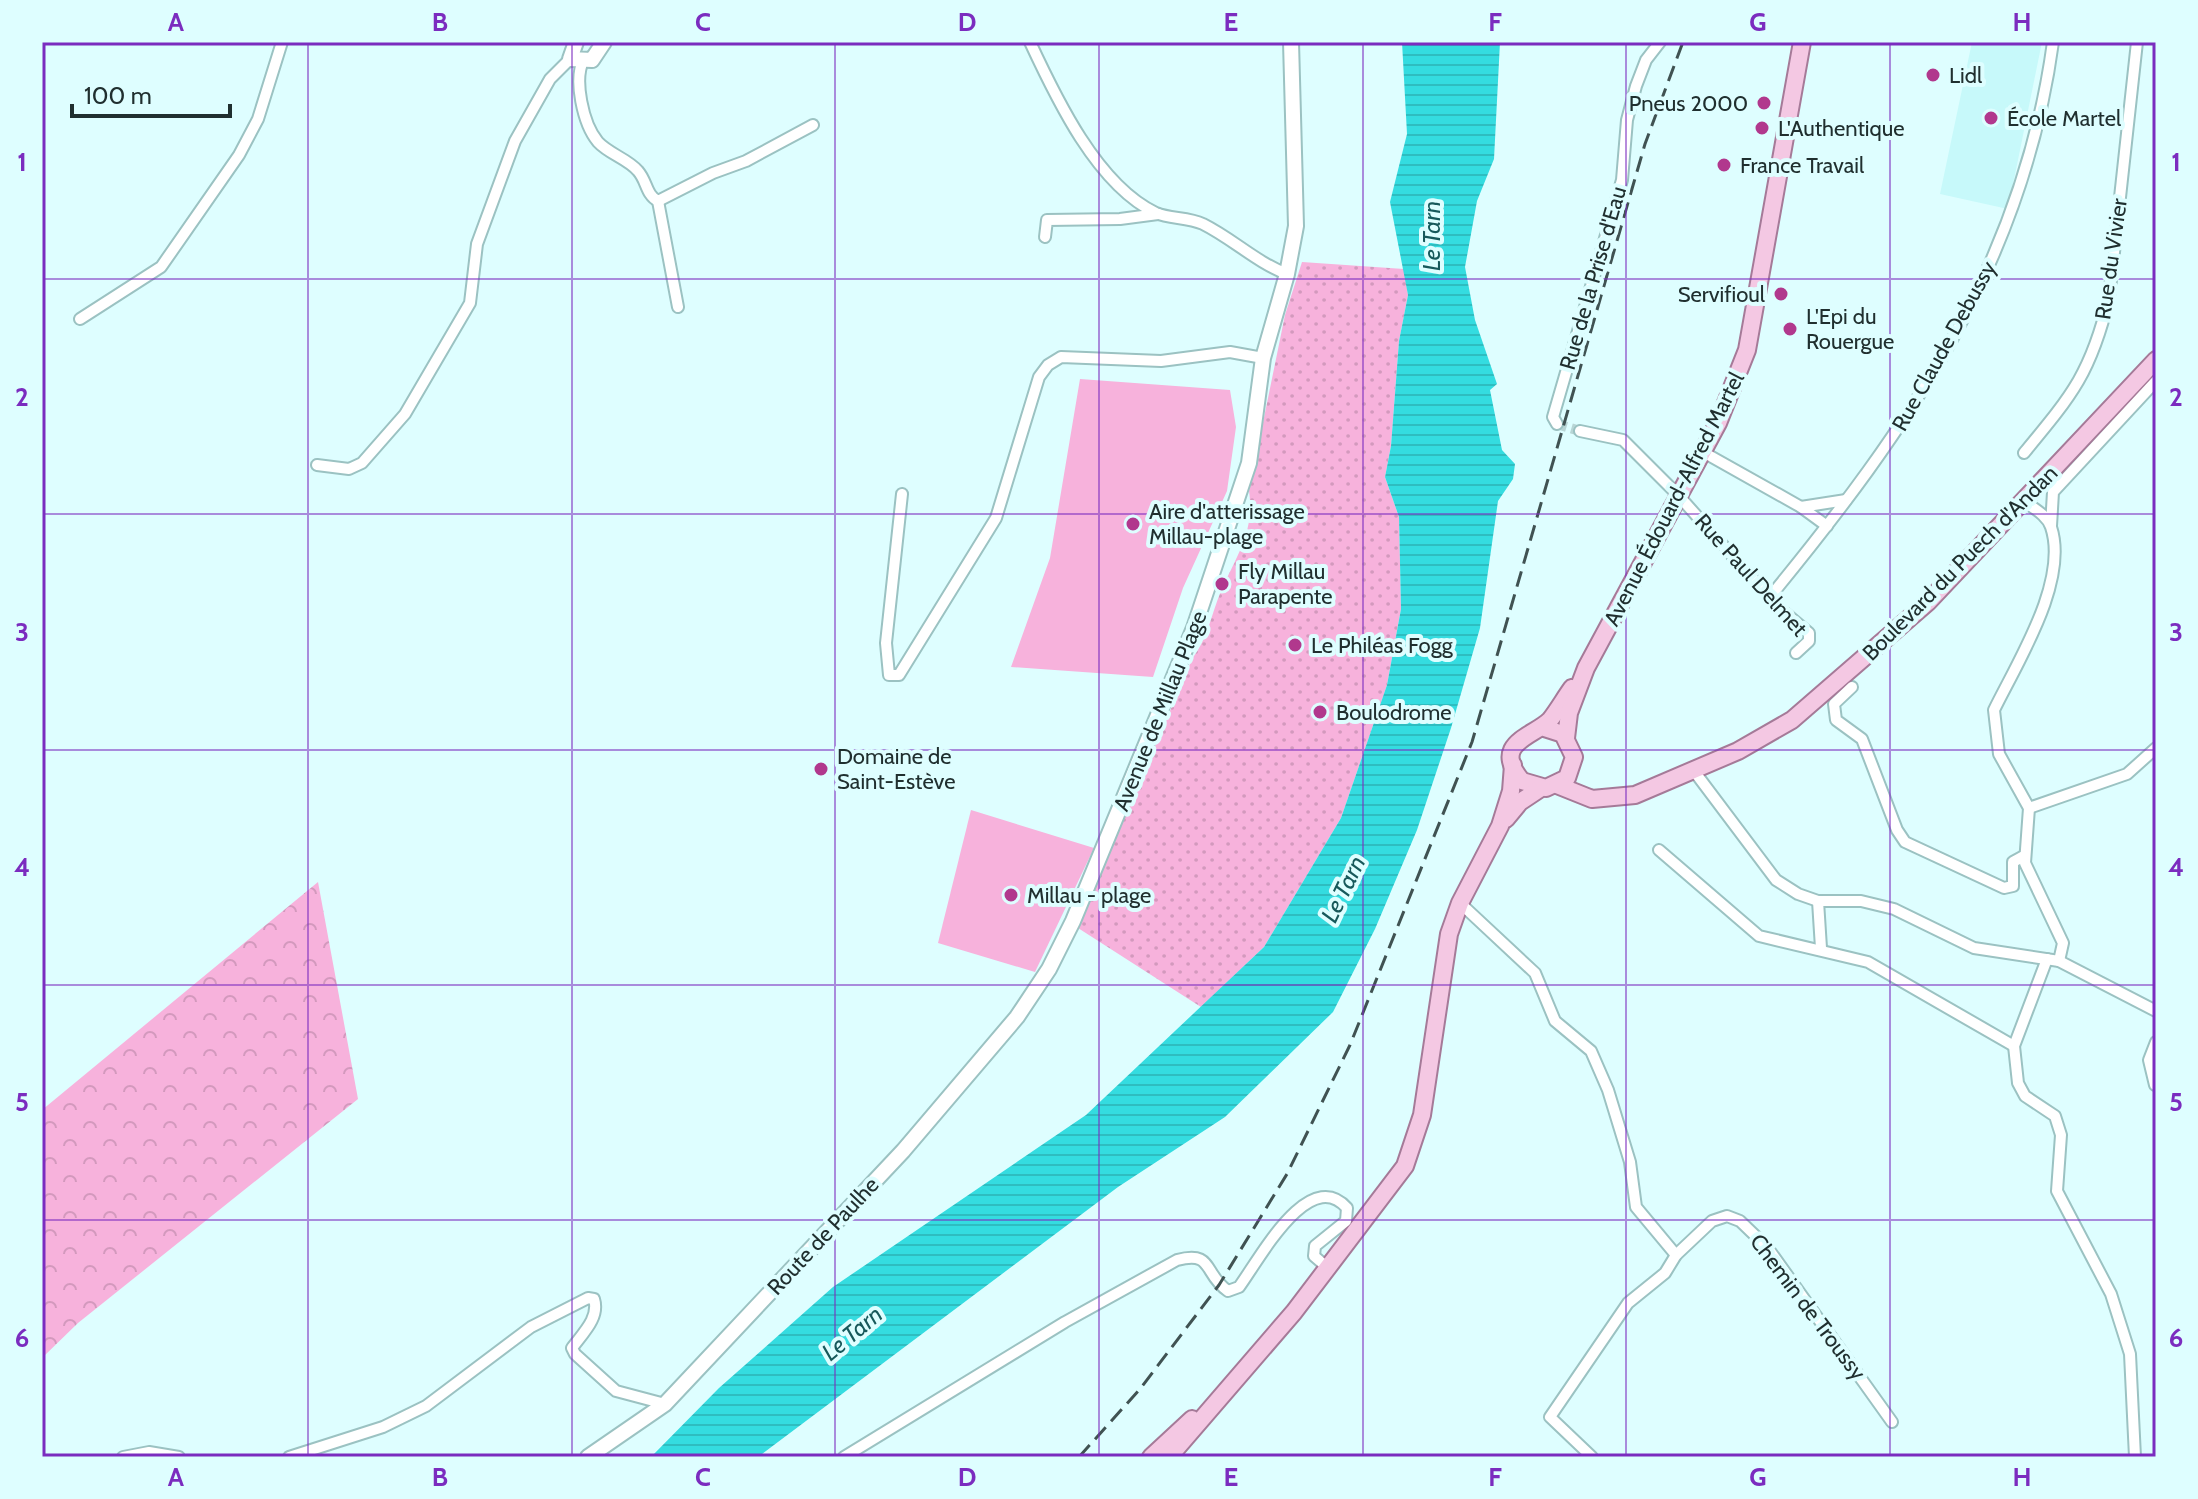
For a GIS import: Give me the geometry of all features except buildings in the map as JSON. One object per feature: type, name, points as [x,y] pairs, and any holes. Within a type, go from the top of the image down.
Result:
[{"type":"main road","name":"Avenue Édouard-Alfred Martel","points":[[1566,738],[1569,713],[1586,668],[1703,452],[1747,350],[1802,42]]},
{"type":"main road","name":"Boulevard du Puech d'Andan","points":[[1614,798],[1650,790],[1765,737],[1823,696],[1928,602],[2156,360]]},
{"type":"main road","name":"Avenue Édouard-Alfred Martel","points":[[1541,727],[1586,668]]},
{"type":"main road","points":[[1169,1457],[1209,1415],[1229,1386],[1328,1268],[1393,1186],[1412,1151],[1424,1105],[1449,934],[1460,903],[1500,826],[1511,791],[1513,752],[1519,739],[1541,727],[1557,731],[1566,738],[1573,751],[1573,766],[1587,786],[1614,798]]},
{"type":"main road","points":[[1513,765],[1522,781],[1592,799],[1614,798]]},
{"type":"main road","points":[[1500,826],[1520,802],[1549,787],[1573,766]]},
{"type":"main road","points":[[1151,1457],[1229,1386]]},
{"type":"street","points":[[80,319],[161,267],[239,155],[258,119],[282,42]]},
{"type":"street","points":[[576,42],[577,77],[598,143],[639,171],[651,198],[658,201]]},
{"type":"street","points":[[317,465],[349,469],[362,463],[405,414],[470,303],[477,244],[515,141],[550,79],[577,59],[597,56],[604,42]]},
{"type":"street","points":[[1030,42],[1077,133],[1093,155],[1133,197],[1158,214]]},
{"type":"street","name":"Avenue de Millau Plage","points":[[1036,991],[1073,921],[1099,862],[1224,547],[1249,463],[1263,358],[1287,274],[1297,209],[1291,42]]},
{"type":"street","name":"Rue de la Prise d'Eau","points":[[1557,424],[1553,417],[1622,180],[1627,120],[1636,86],[1646,60],[1660,42]]},
{"type":"street","name":"Rue Claude Debussy","points":[[1769,598],[1848,500],[1908,414],[1990,268],[2024,171],[2049,75],[2053,42]]},
{"type":"street","name":"Rue du Vivier","points":[[2024,453],[2073,395],[2093,359],[2109,298],[2137,42]]},
{"type":"street","points":[[658,201],[713,173],[746,161],[813,125]]},
{"type":"street","points":[[658,201],[678,307]]},
{"type":"street","points":[[1045,237],[1047,220],[1120,219],[1158,214],[1181,216],[1203,224],[1261,264],[1287,274]]},
{"type":"street","points":[[902,494],[886,643],[889,675],[899,675],[996,518],[1039,377],[1048,365],[1061,357],[1091,355],[1161,361],[1230,352],[1263,358]]},
{"type":"street","points":[[2135,1457],[2130,1354],[2111,1294],[2057,1191],[2061,1135],[2055,1116],[2025,1096],[2018,1083],[2014,1046],[2063,943],[2036,892],[2024,856],[2029,808],[1999,754],[1994,710],[2050,592],[2053,492],[2156,381]]},
{"type":"street","name":"Rue Paul Delmet","points":[[1580,431],[1623,440],[1679,496],[1769,598],[1809,633],[1809,641],[1796,653]]},
{"type":"street","points":[[1703,452],[1801,507],[1827,526]]},
{"type":"street","points":[[1801,507],[1848,500]]},
{"type":"street","points":[[2024,501],[2042,514],[2051,526]]},
{"type":"street","points":[[1852,687],[1834,704],[1836,720],[1862,739],[1897,830],[1905,842],[2004,888],[2013,886],[2013,862],[2024,856]]},
{"type":"street","points":[[2029,808],[2127,774],[2156,748]]},
{"type":"street","points":[[1694,771],[1776,880],[1798,894],[1818,901],[1861,901],[1894,909],[1974,948],[2053,960],[2156,1011]]},
{"type":"street","points":[[1659,850],[1759,936],[1821,948],[1868,962],[2014,1046]]},
{"type":"street","points":[[1818,901],[1821,948]]},
{"type":"street","points":[[1460,903],[1535,973],[1555,1021],[1591,1051],[1608,1090],[1630,1162],[1636,1207],[1676,1255]]},
{"type":"street","name":"Route de Paulhe","points":[[588,1457],[665,1404],[922,1130],[1036,991]]},
{"type":"street","points":[[2155,1085],[2149,1060],[2156,1042]]},
{"type":"street","points":[[844,1457],[1065,1322],[1177,1260],[1194,1255],[1204,1259],[1219,1285],[1228,1291],[1239,1287],[1288,1219],[1306,1201],[1321,1195],[1339,1199],[1347,1208],[1346,1221],[1315,1246],[1314,1256],[1328,1268]]},
{"type":"street","name":"Chemin de Troussy","points":[[1592,1457],[1550,1417],[1628,1303],[1665,1273],[1676,1255],[1712,1221],[1727,1216],[1740,1221],[1767,1247],[1892,1422]]},
{"type":"street","points":[[289,1457],[383,1427],[426,1406],[531,1327],[588,1298],[594,1299],[597,1305],[594,1318],[572,1348],[575,1354],[616,1391],[665,1404]]},
{"type":"street","points":[[123,1457],[149,1452],[179,1457]]},
{"type":"shaded area","name":"École Martel","points":[[1972,42],[2042,42],[2008,209],[1940,194]]},
{"type":"green space","points":[[1302,262],[1404,269],[1408,295],[1399,341],[1391,446],[1385,477],[1399,517],[1401,609],[1387,685],[1341,818],[1264,947],[1201,1007],[1078,928],[1192,659],[1206,635],[1247,531],[1249,491],[1285,315]]},
{"type":"green space","name":"Aire d'atterissage Millau-plage","points":[[1080,379],[1230,390],[1236,427],[1227,491],[1183,588],[1153,677],[1011,667],[1050,558]]},
{"type":"green space","name":"Millau - plage","points":[[971,810],[1094,848],[1035,972],[938,943]]},
{"type":"green space","points":[[318,882],[358,1099],[78,1323],[42,1358],[42,1110]]},
{"type":"water","name":"Le Tarn","points":[[1402,42],[1500,42],[1494,159],[1477,201],[1465,267],[1475,320],[1497,384],[1490,390],[1502,450],[1515,464],[1513,479],[1498,501],[1480,628],[1451,728],[1417,830],[1375,929],[1333,1012],[1225,1117],[1118,1187],[758,1457],[651,1457],[719,1388],[833,1287],[1086,1115],[1264,947],[1341,818],[1387,685],[1401,609],[1399,517],[1385,477],[1391,446],[1399,341],[1408,295],[1390,202],[1407,134]]},
{"type":"tunnel","points":[[1557,424],[1580,431]]},
{"type":"railway","points":[[1079,1457],[1140,1389],[1219,1285],[1287,1174],[1350,1045],[1472,742],[1645,144],[1683,42]]},
{"type":"place","name":"Lidl","points":[[1933,75]]},
{"type":"place","name":"Pneus 2000","points":[[1764,103]]},
{"type":"place","name":"École Martel","points":[[1991,118]]},
{"type":"place","name":"L'Authentique","points":[[1762,128]]},
{"type":"place","name":"France Travail","points":[[1724,165]]},
{"type":"place","name":"Servifioul","points":[[1781,294]]},
{"type":"place","name":"L'Epi du Rouergue","points":[[1790,329]]},
{"type":"place","name":"Aire d'atterissage Millau-plage","points":[[1133,524]]},
{"type":"place","name":"Fly Millau Parapente","points":[[1222,584]]},
{"type":"place","name":"Le Philéas Fogg","points":[[1295,645]]},
{"type":"place","name":"Boulodrome","points":[[1320,712]]},
{"type":"place","name":"Domaine de Saint-Estève","points":[[821,769]]},
{"type":"place","name":"Millau - plage","points":[[1011,895]]}]
